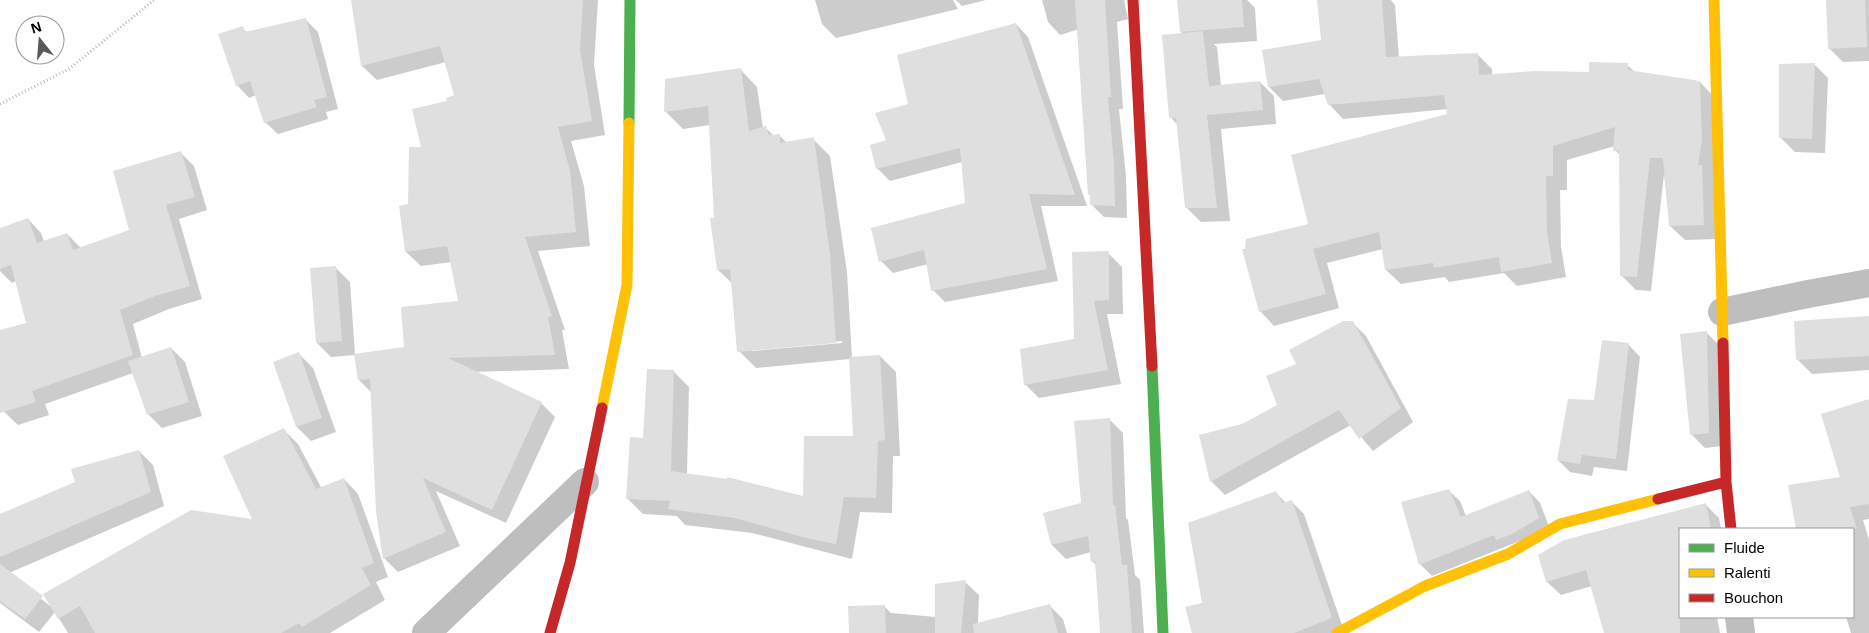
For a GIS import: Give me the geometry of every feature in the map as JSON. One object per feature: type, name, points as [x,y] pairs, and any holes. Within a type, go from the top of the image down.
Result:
[{"type":"street","points":[[550,633],[570,563],[585,482],[627,285],[630,0]]},
{"type":"street","points":[[1133,0],[1150,317],[1162,633]]},
{"type":"street","points":[[1714,0],[1726,482],[1731,528]]},
{"type":"street","points":[[1722,312],[1808,294],[1869,284]]},
{"type":"street","points":[[426,633],[585,482]]},
{"type":"street","points":[[1338,633],[1425,586],[1508,554],[1560,524],[1726,482]]},
{"type":"street","points":[[1739,618],[1741,633]]},
{"type":"path","points":[[0,104],[70,69],[154,0]]},
{"type":"building","points":[[351,0],[583,0],[580,50],[592,121],[558,127],[570,171],[576,232],[525,237],[552,316],[548,317],[555,355],[448,358],[542,402],[492,510],[423,478],[446,532],[383,559],[376,512],[370,379],[358,380],[354,354],[404,347],[401,307],[458,301],[447,246],[405,252],[399,206],[408,204],[409,147],[421,147],[412,109],[447,101],[446,98],[454,95],[440,46],[361,66]]},
{"type":"building","points":[[1075,0],[1105,0],[1111,97],[1108,97],[1114,163],[1115,206],[1090,205],[1090,195],[1088,195]]},
{"type":"building","points":[[1177,0],[1242,0],[1244,27],[1180,32]]},
{"type":"building","points":[[1317,0],[1382,0],[1386,57],[1478,53],[1479,75],[1536,71],[1589,72],[1589,62],[1628,63],[1628,70],[1700,81],[1702,140],[1698,165],[1702,165],[1704,225],[1669,226],[1663,158],[1650,158],[1637,277],[1620,276],[1619,151],[1613,151],[1615,127],[1553,146],[1553,176],[1546,176],[1547,232],[1552,263],[1501,272],[1499,257],[1434,268],[1433,263],[1385,270],[1379,232],[1313,249],[1326,294],[1259,312],[1242,249],[1245,249],[1246,239],[1308,224],[1291,155],[1447,114],[1444,95],[1328,105],[1319,79],[1268,87],[1262,50],[1321,40]]},
{"type":"building","points":[[1826,0],[1865,0],[1867,47],[1828,49]]},
{"type":"building","points":[[306,18],[327,97],[314,100],[317,107],[264,123],[250,81],[236,86],[218,34],[243,26],[245,32]]},
{"type":"building","points":[[1016,23],[1075,195],[1029,194],[1047,269],[931,291],[924,250],[879,262],[871,228],[965,203],[960,148],[876,169],[870,145],[886,140],[875,113],[908,104],[897,55]]},
{"type":"building","points":[[1203,31],[1209,86],[1260,81],[1263,110],[1207,115],[1217,208],[1185,208],[1176,118],[1169,118],[1162,35]]},
{"type":"building","points":[[1815,63],[1812,139],[1779,138],[1779,64]]},
{"type":"building","points":[[741,68],[749,131],[766,126],[769,135],[780,134],[780,143],[814,137],[830,254],[836,343],[737,352],[730,269],[717,270],[710,218],[714,218],[708,106],[664,112],[665,79]]},
{"type":"building","points":[[181,151],[195,197],[166,205],[190,286],[155,296],[120,310],[133,355],[32,391],[36,402],[0,413],[0,330],[26,323],[11,265],[0,269],[0,228],[28,218],[37,243],[67,233],[73,250],[129,230],[113,171]]},
{"type":"building","points":[[1109,251],[1109,300],[1094,301],[1108,370],[1024,385],[1020,349],[1074,339],[1072,252]]},
{"type":"building","points":[[336,266],[342,341],[316,343],[310,268]]},
{"type":"building","points":[[1869,316],[1869,356],[1796,360],[1794,321]]},
{"type":"building","points":[[1343,321],[1353,321],[1401,408],[1359,439],[1339,410],[1210,482],[1199,435],[1242,424],[1277,405],[1266,376],[1296,364],[1289,350]]},
{"type":"building","points":[[1707,331],[1709,433],[1690,435],[1680,334]]},
{"type":"building","points":[[1602,340],[1629,343],[1616,459],[1582,455],[1580,464],[1557,460],[1568,399],[1594,400]]},
{"type":"building","points":[[171,347],[189,402],[147,415],[128,361]]},
{"type":"building","points":[[299,352],[322,418],[296,427],[273,362]]},
{"type":"building","points":[[880,355],[885,440],[878,441],[876,498],[844,497],[836,544],[806,538],[735,518],[668,509],[670,501],[626,499],[630,437],[643,438],[647,369],[674,370],[671,471],[727,479],[727,477],[803,496],[804,436],[853,436],[849,357]]},
{"type":"building","points":[[1869,399],[1869,504],[1850,507],[1857,529],[1796,528],[1788,485],[1840,477],[1821,414]]},
{"type":"building","points":[[1110,418],[1113,505],[1115,505],[1122,565],[1127,565],[1132,633],[1100,633],[1095,561],[1091,562],[1088,536],[1051,545],[1043,513],[1081,503],[1074,421]]},
{"type":"building","points":[[284,428],[316,489],[344,478],[374,563],[362,568],[371,585],[302,627],[299,623],[281,633],[95,633],[80,606],[58,619],[43,594],[191,510],[252,519],[223,456]]},
{"type":"building","points":[[139,450],[151,492],[0,557],[0,514],[75,482],[71,469]]},
{"type":"building","points":[[1449,489],[1461,517],[1529,490],[1539,518],[1512,534],[1496,540],[1494,535],[1419,565],[1401,502]]},
{"type":"building","points":[[1276,491],[1283,503],[1292,500],[1332,618],[1294,633],[1192,633],[1185,607],[1202,603],[1188,523]]},
{"type":"building","points":[[1706,503],[1711,528],[1679,528],[1680,633],[1604,633],[1586,570],[1546,582],[1538,555],[1564,540]]},
{"type":"building","points":[[0,564],[43,596],[25,619],[0,601]]},
{"type":"building","points":[[966,580],[961,633],[935,633],[935,584]]},
{"type":"building","points":[[1050,604],[1058,633],[974,633],[973,624]]},
{"type":"building","points":[[885,605],[886,633],[849,633],[848,606]]},
{"type":"traffic: fast","points":[[629,123],[630,0]]},
{"type":"traffic: fast","points":[[1152,366],[1163,633]]},
{"type":"traffic: slow","points":[[1714,0],[1723,343]]},
{"type":"traffic: slow","points":[[602,408],[627,285],[629,123]]},
{"type":"traffic: slow","points":[[1337,633],[1425,586],[1508,554],[1560,524],[1658,499]]},
{"type":"traffic: jam","points":[[1133,0],[1152,366]]},
{"type":"traffic: jam","points":[[1723,343],[1726,482],[1731,528]]},
{"type":"traffic: jam","points":[[550,633],[570,563],[602,408]]},
{"type":"traffic: jam","points":[[1658,499],[1726,482]]}]
